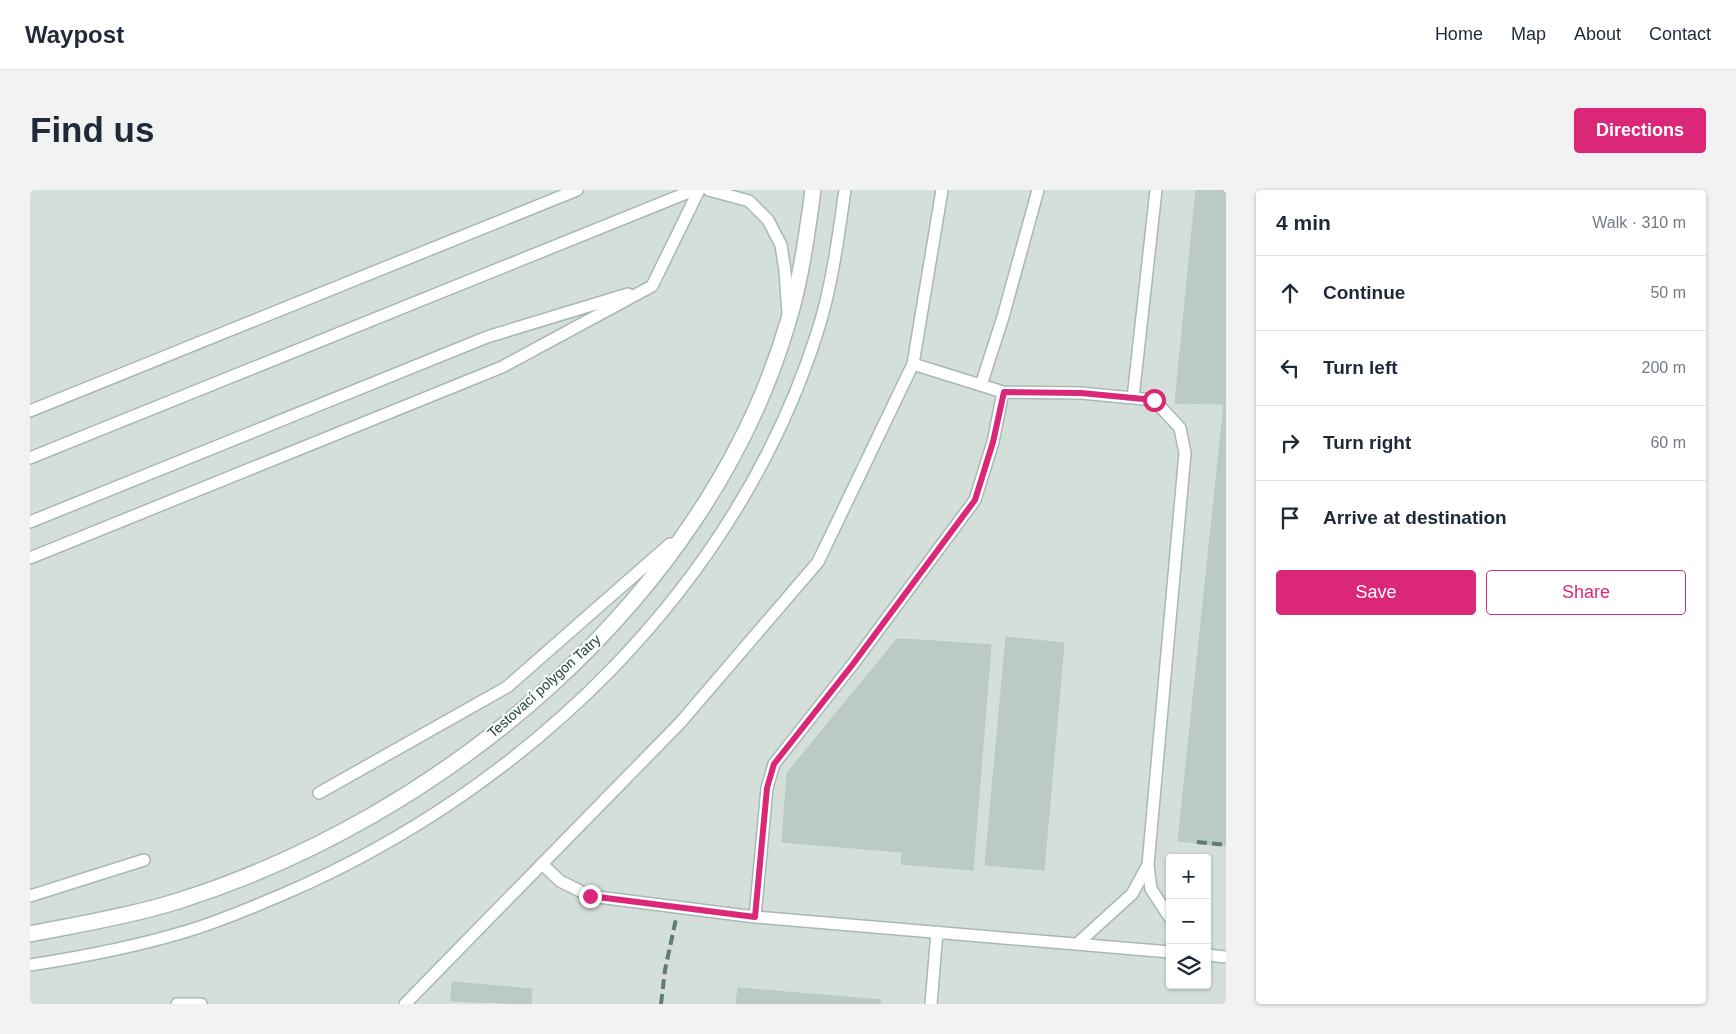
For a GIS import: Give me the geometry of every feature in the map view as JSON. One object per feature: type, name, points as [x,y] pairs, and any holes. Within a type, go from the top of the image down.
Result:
[{"type":"street","name":"Testovací polygon Tatry","points":[[30,934],[176,902],[247,876],[314,846],[442,774],[552,683],[603,633],[650,581],[690,527],[731,460],[763,391],[788,322],[805,251],[813,190]]},
{"type":"lane","points":[[30,411],[577,190]]},
{"type":"lane","points":[[30,458],[694,190]]},
{"type":"lane","points":[[30,558],[502,367],[652,286],[699,190]]},
{"type":"lane","points":[[709,190],[749,201],[768,220],[781,245],[786,271],[788,322]]},
{"type":"lane","points":[[30,965],[109,950],[186,932],[258,905],[328,874],[396,838],[459,799],[573,706],[625,654],[674,600],[716,544],[759,474],[792,403],[818,331],[835,256],[844,190]]},
{"type":"lane","points":[[405,1004],[680,723],[818,562],[913,364],[942,190]]},
{"type":"lane","points":[[982,385],[1038,190]]},
{"type":"lane","points":[[1133,398],[1156,190]]},
{"type":"lane","points":[[30,522],[487,337],[652,286]]},
{"type":"lane","points":[[913,364],[1004,392],[1081,393],[1154,400],[1180,428],[1185,453],[1148,865],[1151,889],[1166,912]]},
{"type":"lane","points":[[755,917],[767,788],[774,764],[859,657],[975,500],[993,442],[1004,392]]},
{"type":"lane","points":[[319,793],[507,687],[690,527]]},
{"type":"lane","points":[[30,896],[144,860]]},
{"type":"lane","points":[[542,864],[560,881],[590,896],[755,917],[1166,952]]},
{"type":"lane","points":[[1076,944],[1132,894],[1148,865]]},
{"type":"lane","points":[[931,1004],[937,932]]},
{"type":"lane","points":[[1211,955],[1226,956]]},
{"type":"lane","points":[[177,1004],[201,1004]]},
{"type":"shaded area","points":[[30,190],[1226,190],[1226,1004],[30,1004]]},
{"type":"building","points":[[1196,190],[1226,190],[1226,846],[1178,841],[1224,404],[1175,403]]},
{"type":"building","points":[[1006,637],[1064,643],[1044,870],[985,865]]},
{"type":"building","points":[[897,639],[919,640],[902,852],[782,842],[787,773]]},
{"type":"building","points":[[919,640],[991,645],[973,870],[901,864]]},
{"type":"building","points":[[452,982],[532,989],[531,1004],[451,1001]]},
{"type":"building","points":[[738,988],[881,1000],[880,1004],[736,1004]]},
{"type":"railway","points":[[1197,842],[1226,845]]},
{"type":"railway","points":[[661,1004],[665,970],[676,919]]},
{"type":"route","points":[[590,896],[755,917],[767,788],[774,764],[853,664],[975,500],[993,442],[1004,392],[1081,393],[1154,400]]}]
